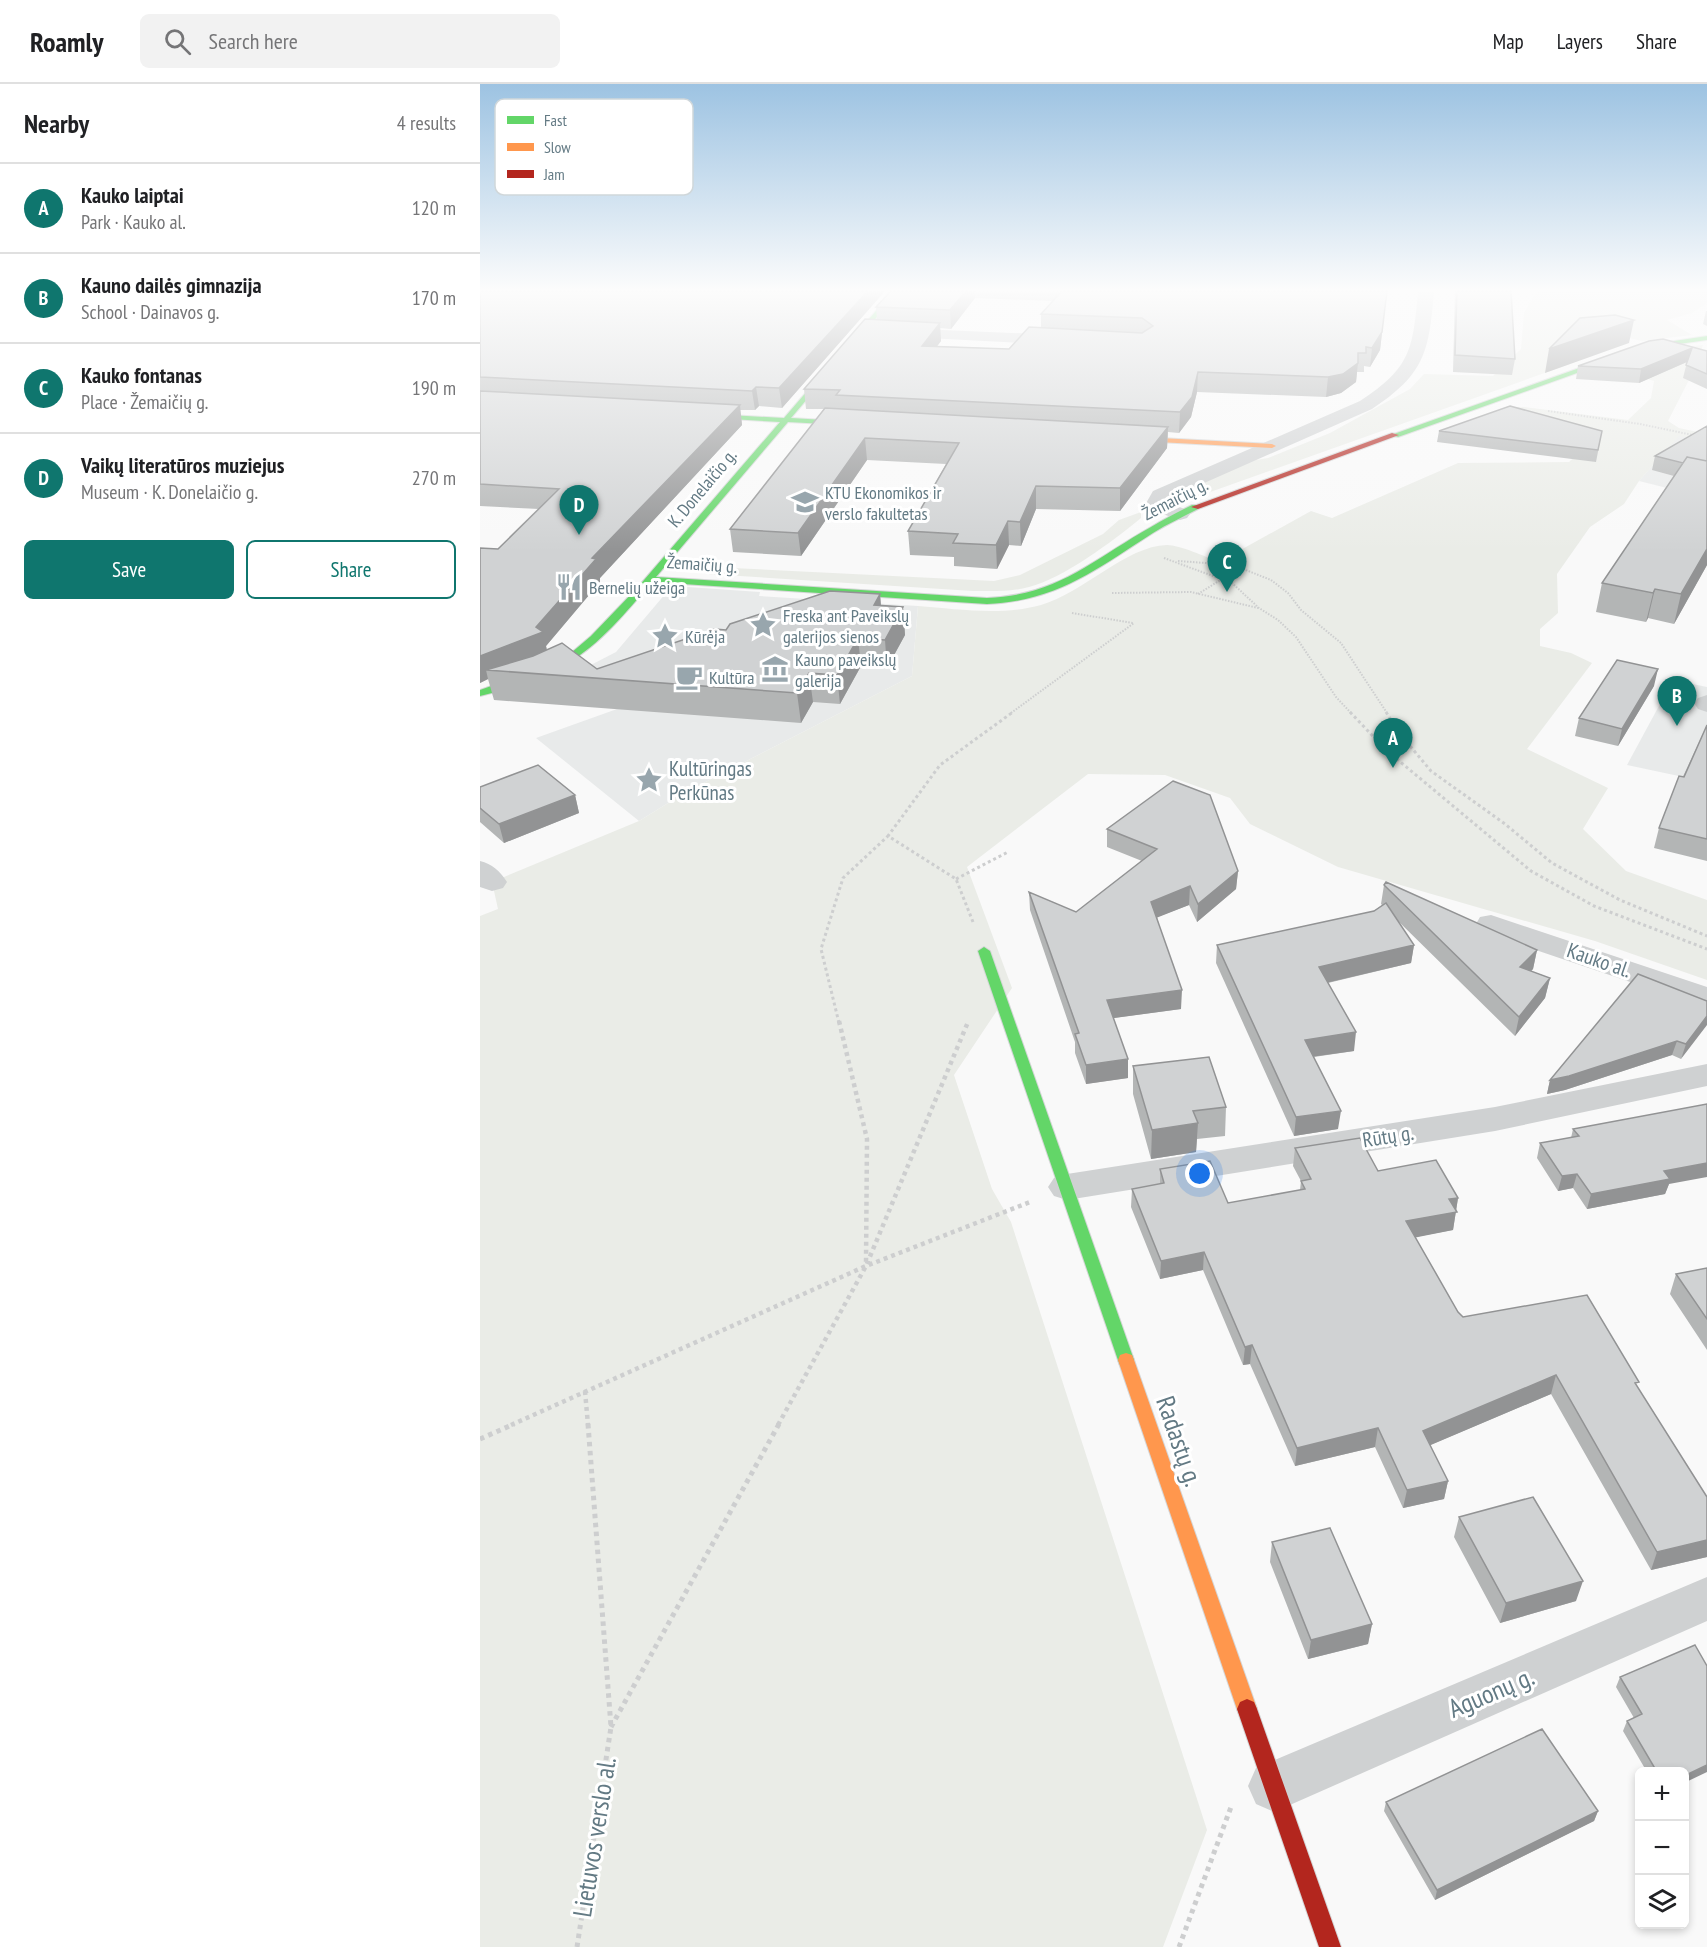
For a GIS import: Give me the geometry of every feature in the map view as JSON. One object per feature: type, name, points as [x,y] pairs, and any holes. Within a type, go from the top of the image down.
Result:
[{"type":"street","name":"K. Donelaičio g.","points":[[480,693],[549,668],[571,657],[601,632],[650,579],[820,378]]},
{"type":"street","points":[[1180,514],[1155,505],[1160,495],[1366,405],[1388,392],[1402,378]]},
{"type":"street","name":"Žemaičių g.","points":[[650,579],[987,601],[1020,598],[1063,586],[1180,514],[1218,497],[1555,378]]},
{"type":"street","points":[[687,414],[874,424]]},
{"type":"street","points":[[1106,437],[1272,446]]},
{"type":"street","name":"Kauko al.","points":[[1491,924],[1707,998]]},
{"type":"street","name":"Radastų g.","points":[[984,951],[1330,1947]]},
{"type":"street","name":"Rūtų g.","points":[[1067,1187],[1495,1119],[1707,1075]]},
{"type":"street","name":"Aguonų g.","points":[[1274,1786],[1707,1598]]},
{"type":"path","points":[[1545,411],[1640,424],[1707,438]]},
{"type":"path","points":[[1161,557],[1232,583],[1259,608],[1278,620],[1296,637],[1336,697],[1386,750],[1531,871],[1553,886],[1610,914],[1707,949]]},
{"type":"path","points":[[1173,561],[1233,565],[1271,580],[1288,593],[1300,610],[1341,643],[1400,734],[1431,771],[1505,824],[1552,863],[1620,900],[1707,936]]},
{"type":"path","points":[[1198,594],[1222,579]]},
{"type":"path","points":[[1063,586],[1083,593],[1198,594],[1259,608]]},
{"type":"path","points":[[866,1266],[867,1139],[821,949],[843,878],[888,836],[940,765],[1134,623],[1063,611]]},
{"type":"path","points":[[888,836],[956,879],[984,951]]},
{"type":"path","points":[[956,879],[1008,852]]},
{"type":"path","points":[[611,1727],[866,1266],[990,969]]},
{"type":"path","points":[[480,1439],[866,1266],[1067,1187]]},
{"type":"path","points":[[585,1391],[611,1727]]},
{"type":"path","name":"Lietuvos verslo al.","points":[[577,1947],[611,1727]]},
{"type":"path","points":[[1179,1947],[1232,1805],[1274,1786]]},
{"type":"shaded area","points":[[1420,378],[1531,378],[1185,501],[1173,496],[1244,462],[1268,458],[1330,433],[1410,389]]},
{"type":"shaded area","points":[[1644,378],[1690,378],[1668,421],[1679,428],[1707,434],[1707,441],[1679,436],[1639,481],[1624,504],[1590,527],[1557,574],[1558,613],[1540,629],[1540,646],[1571,653],[1592,663],[1527,749],[1608,788],[1583,829],[1626,871],[1707,900],[1707,980],[1595,941],[1338,867],[1250,824],[1230,798],[1165,775],[1088,774],[967,867],[1012,988],[954,1075],[992,1189],[1011,1222],[1207,1830],[1163,1947],[480,1947],[480,916],[498,909],[492,882],[639,821],[686,792],[912,676],[918,606],[995,611],[1041,605],[1073,591],[1120,561],[1152,547],[1172,546],[1219,562],[1311,511],[1332,518],[1458,463],[1569,462],[1587,445],[1510,408],[1523,407],[1628,420],[1651,398],[1654,381]]},
{"type":"shaded area","points":[[1679,435],[1707,441],[1707,498],[1639,481]]},
{"type":"shaded area","points":[[1141,512],[1141,518],[1102,548],[1072,567],[1043,582],[1015,590],[973,591],[708,574],[712,567],[994,581],[1020,575],[1103,534],[1119,520]]},
{"type":"shaded area","points":[[687,587],[760,592],[759,596],[918,606],[912,676],[686,792],[639,821],[536,738],[617,709],[585,668],[616,652],[666,593]]},
{"type":"shaded area","points":[[1673,680],[1707,687],[1707,782],[1627,765]]},
{"type":"building","points":[[498,378],[788,378],[779,388],[756,387],[752,391]]},
{"type":"building","points":[[814,378],[1197,378],[1192,397],[1180,412],[836,395],[840,390],[804,389]]},
{"type":"building","points":[[480,391],[740,405],[592,558],[596,559],[536,627],[543,632],[480,656],[480,548],[498,549],[559,489],[480,484]]},
{"type":"building","points":[[1510,406],[1602,431],[1598,450],[1439,431]]},
{"type":"building","points":[[825,408],[1168,427],[1120,488],[1036,486],[1020,522],[1008,521],[996,545],[953,543],[958,534],[908,531],[959,443],[865,438],[798,533],[730,529]]},
{"type":"building","points":[[1707,426],[1707,461],[1687,457],[1683,463],[1655,456]]},
{"type":"building","points":[[1687,457],[1707,461],[1707,549],[1681,594],[1655,589],[1653,593],[1602,583]]},
{"type":"building","points":[[830,591],[880,594],[874,605],[903,607],[885,640],[858,638],[837,675],[809,673],[797,693],[486,670],[533,656],[562,643],[597,669],[715,629],[726,630],[730,624]]},
{"type":"building","points":[[1617,660],[1658,669],[1622,729],[1579,718]]},
{"type":"building","points":[[1707,725],[1707,839],[1659,828],[1679,776],[1684,777]]},
{"type":"building","points":[[538,765],[575,795],[499,824],[480,808],[480,787]]},
{"type":"building","points":[[1173,781],[1210,795],[1238,871],[1198,904],[1190,886],[1151,902],[1182,990],[1107,1000],[1128,1059],[1086,1065],[1075,1034],[1079,1033],[1029,892],[1076,912],[1157,849],[1107,829]]},
{"type":"building","points":[[1386,882],[1537,950],[1520,967],[1550,978],[1519,1017],[1384,885]]},
{"type":"building","points":[[1386,903],[1414,945],[1319,967],[1356,1032],[1305,1040],[1341,1111],[1296,1117],[1217,945],[1374,911]]},
{"type":"building","points":[[1638,974],[1707,1001],[1707,1016],[1686,1044],[1677,1041],[1550,1080]]},
{"type":"building","points":[[1209,1057],[1226,1107],[1193,1111],[1198,1123],[1152,1130],[1133,1066]]},
{"type":"building","points":[[1707,1104],[1707,1163],[1664,1171],[1670,1179],[1591,1194],[1577,1174],[1562,1176],[1540,1143],[1579,1136],[1573,1129]]},
{"type":"building","points":[[1360,1138],[1378,1171],[1436,1160],[1458,1198],[1449,1199],[1457,1212],[1406,1221],[1463,1317],[1587,1295],[1639,1382],[1635,1383],[1707,1497],[1707,1540],[1657,1552],[1556,1375],[1423,1431],[1448,1481],[1407,1490],[1378,1428],[1297,1448],[1252,1345],[1245,1347],[1204,1252],[1161,1261],[1132,1189],[1164,1183],[1160,1169],[1210,1161],[1228,1203],[1305,1189],[1301,1181],[1311,1179],[1295,1148]]},
{"type":"building","points":[[1707,1268],[1707,1319],[1676,1274]]},
{"type":"building","points":[[1533,1497],[1583,1581],[1506,1603],[1459,1517]]},
{"type":"building","points":[[1330,1528],[1372,1624],[1311,1640],[1272,1542]]},
{"type":"building","points":[[1695,1645],[1707,1666],[1707,1765],[1689,1774],[1689,1767],[1654,1767],[1627,1721],[1642,1714],[1620,1677]]},
{"type":"building","points":[[1542,1729],[1598,1811],[1437,1890],[1386,1802]]},
{"type":"traffic: fast","points":[[480,693],[533,676],[563,662],[585,647],[641,589],[822,378]]},
{"type":"traffic: fast","points":[[1395,435],[1556,378]]},
{"type":"traffic: fast","points":[[697,415],[859,424]]},
{"type":"traffic: fast","points":[[650,579],[987,601],[1011,600],[1053,589],[1089,571],[1153,529],[1195,507]]},
{"type":"traffic: fast","points":[[984,951],[1126,1360]]},
{"type":"traffic: slow","points":[[1123,438],[1272,446]]},
{"type":"traffic: slow","points":[[1126,1360],[1247,1709]]},
{"type":"traffic: jam","points":[[1195,507],[1395,435]]},
{"type":"traffic: jam","points":[[1247,1709],[1330,1947]]},
{"type":"place","name":"KTU Ekonomikos ir verslo fakultetas","points":[[805,502]]},
{"type":"place","name":"Vaikų literatūros muziejus","points":[[579,535]]},
{"type":"place","name":"Bernelių užeiga","points":[[569,587]]},
{"type":"place","name":"Kauko fontanas","points":[[1227,592]]},
{"type":"place","name":"Freska ant Paveikslų galerijos sienos","points":[[763,625]]},
{"type":"place","name":"Kūrėja","points":[[665,636]]},
{"type":"place","name":"Kauno paveikslų galerija","points":[[775,669]]},
{"type":"place","name":"Kultūra","points":[[689,677]]},
{"type":"place","name":"Kauno dailės gimnazija","points":[[1677,726]]},
{"type":"place","name":"Kauko laiptai","points":[[1393,768]]},
{"type":"place","name":"Kultūringas Perkūnas","points":[[649,780]]}]
